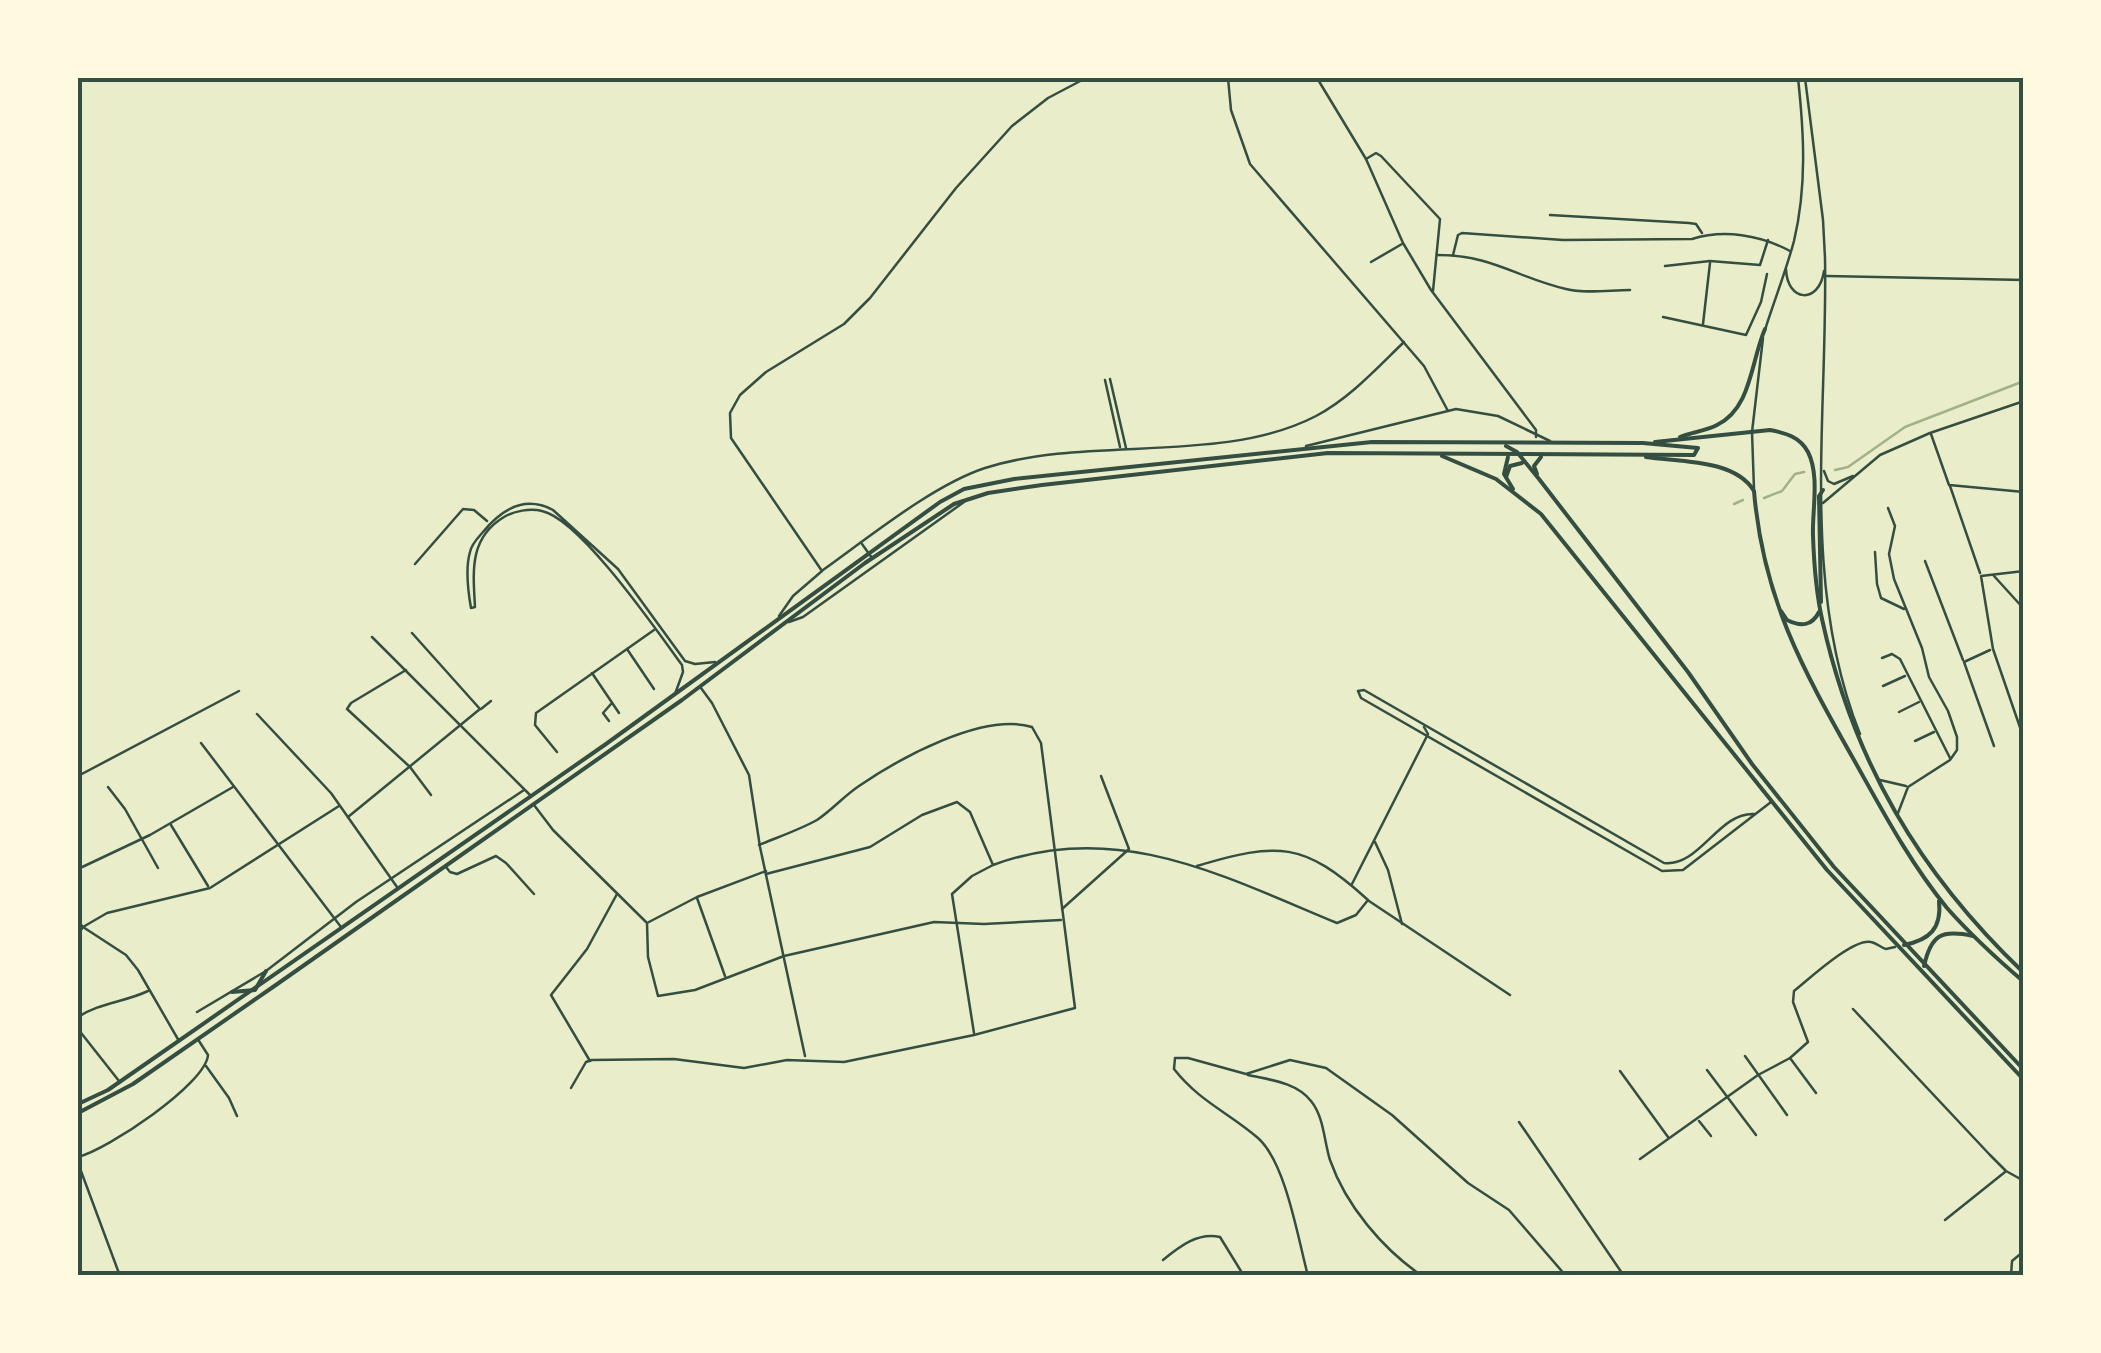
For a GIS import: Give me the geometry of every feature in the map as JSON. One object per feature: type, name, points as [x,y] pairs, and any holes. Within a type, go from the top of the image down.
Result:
[{"type":"highway","points":[[1672,440],[1719,425],[1736,409],[1746,391],[1765,329]]},
{"type":"highway","points":[[1643,443],[1752,432],[1785,432],[1802,442],[1813,466],[1813,534],[1820,610],[1840,696],[1852,728],[1923,858],[1967,916],[2024,973]]},
{"type":"highway","points":[[78,1104],[120,1083],[255,990],[940,502],[964,490],[1014,479],[1372,442],[1643,443],[1692,446],[1698,450],[1694,454],[1310,455],[1042,484],[972,497],[931,517],[533,805],[116,1095],[78,1113]]},
{"type":"highway","points":[[1502,444],[1539,479],[1834,867],[2024,1070]]},
{"type":"highway","points":[[1539,444],[1515,454],[1503,468],[1506,479],[1556,531],[1827,870],[2024,1080]]},
{"type":"highway","points":[[1437,454],[1496,479],[1521,497]]},
{"type":"highway","points":[[1632,454],[1736,472],[1748,480],[1754,491],[1776,602],[1808,679],[1880,806],[1939,896],[1973,936],[2024,982]]},
{"type":"highway","points":[[1539,479],[1536,461],[1551,455]]},
{"type":"highway","points":[[1506,479],[1506,471],[1513,463],[1527,464]]},
{"type":"highway","points":[[1776,602],[1795,624],[1811,622],[1820,610],[1822,490]]},
{"type":"highway","points":[[1904,945],[1923,941],[1933,931],[1940,913],[1939,896]]},
{"type":"highway","points":[[1924,966],[1928,947],[1938,936],[1956,932],[1973,936]]},
{"type":"highway","points":[[255,990],[266,970]]},
{"type":"highway","points":[[232,992],[255,990]]},
{"type":"street","points":[[822,571],[732,438],[730,413],[740,394],[766,372],[844,324],[870,298],[956,188],[1012,126],[1048,98],[1086,78]]},
{"type":"street","points":[[1228,78],[1231,110],[1250,164],[1424,366],[1448,411]]},
{"type":"street","points":[[1317,78],[1366,159],[1403,243],[1433,293],[1536,430],[1536,437]]},
{"type":"street","points":[[1754,491],[1752,432],[1765,329],[1802,198],[1804,161],[1798,78]]},
{"type":"street","points":[[1805,78],[1823,220],[1824,583],[1847,700],[1876,772]]},
{"type":"street","points":[[1366,159],[1376,153],[1381,156],[1437,215],[1440,225],[1433,293]]},
{"type":"street","points":[[1550,215],[1689,223],[1696,224],[1703,235]]},
{"type":"street","points":[[1453,255],[1462,233],[1564,240],[1692,239],[1703,235],[1768,239],[1790,251]]},
{"type":"street","points":[[1665,266],[1710,262],[1760,265],[1768,239]]},
{"type":"street","points":[[1372,262],[1403,243]]},
{"type":"street","points":[[1437,255],[1490,260],[1570,290],[1630,290]]},
{"type":"street","points":[[1704,324],[1710,262]]},
{"type":"street","points":[[1786,262],[1786,282],[1802,296],[1818,290],[1824,263]]},
{"type":"street","points":[[1663,317],[1746,335],[1762,302],[1767,274]]},
{"type":"street","points":[[1825,276],[2024,280]]},
{"type":"street","points":[[779,616],[793,596],[822,571],[942,490],[982,469],[1038,456],[1260,438],[1314,417],[1360,384],[1404,342]]},
{"type":"street","points":[[1108,380],[1124,449]]},
{"type":"street","points":[[1823,463],[1830,483],[1844,482],[1880,454],[1930,432],[2024,401]]},
{"type":"street","points":[[1306,446],[1448,411],[1475,410],[1498,416],[1556,444]]},
{"type":"street","points":[[1930,432],[1981,576],[1992,650],[2024,739]]},
{"type":"street","points":[[1822,503],[1852,476]]},
{"type":"street","points":[[1949,485],[2024,492]]},
{"type":"street","points":[[783,624],[803,617],[874,562],[972,497]]},
{"type":"street","points":[[674,695],[684,669],[656,629],[610,568],[559,520],[539,510],[505,516],[478,544],[473,564],[475,606],[471,608],[469,555],[474,543],[502,511],[513,506],[540,505],[553,510],[618,569],[685,661],[720,661]]},
{"type":"street","points":[[1888,508],[1895,526],[1889,554],[1905,609],[1922,648],[1928,677],[1948,711],[1957,737],[1957,750],[1950,760],[1908,786],[1897,815]]},
{"type":"street","points":[[415,564],[463,509],[474,510],[490,524]]},
{"type":"street","points":[[861,543],[874,562]]},
{"type":"street","points":[[1875,552],[1876,584],[1881,598],[1905,609]]},
{"type":"street","points":[[1926,561],[1994,746]]},
{"type":"street","points":[[1981,576],[2024,570]]},
{"type":"street","points":[[1993,575],[2024,608]]},
{"type":"street","points":[[557,752],[535,725],[534,716],[656,629]]},
{"type":"street","points":[[412,634],[480,710]]},
{"type":"street","points":[[372,637],[531,796]]},
{"type":"street","points":[[626,648],[654,689]]},
{"type":"street","points":[[1964,662],[1992,650]]},
{"type":"street","points":[[1882,658],[1895,654],[1950,760]]},
{"type":"street","points":[[406,670],[351,703],[347,710],[410,767],[431,795]]},
{"type":"street","points":[[591,672],[619,712]]},
{"type":"street","points":[[1884,686],[1907,675]]},
{"type":"street","points":[[700,686],[748,775],[805,1059]]},
{"type":"street","points":[[1754,814],[1742,815],[1681,862],[1664,863],[1364,690],[1358,691],[1361,698],[1662,871],[1683,870],[1771,802]]},
{"type":"street","points":[[78,776],[239,691]]},
{"type":"street","points":[[348,817],[492,701]]},
{"type":"street","points":[[1899,712],[1920,701]]},
{"type":"street","points":[[609,721],[604,710],[612,704]]},
{"type":"street","points":[[257,714],[313,772],[398,888]]},
{"type":"street","points":[[590,1060],[674,1059],[744,1068],[805,1059],[844,1062],[974,1035],[1075,1008],[1041,744],[1032,727],[1015,722],[974,730],[915,753],[858,786],[816,820],[760,845]]},
{"type":"street","points":[[1423,724],[1428,734]]},
{"type":"street","points":[[1915,741],[1936,732]]},
{"type":"street","points":[[1352,886],[1428,734]]},
{"type":"street","points":[[202,743],[342,928]]},
{"type":"street","points":[[1102,776],[1129,849]]},
{"type":"street","points":[[1879,779],[1908,786]]},
{"type":"street","points":[[108,787],[158,868]]},
{"type":"street","points":[[78,869],[142,839],[234,787]]},
{"type":"street","points":[[197,1012],[266,970],[392,878],[524,790]]},
{"type":"street","points":[[648,923],[697,897],[766,872],[870,848],[922,815],[956,802],[970,812],[994,864]]},
{"type":"street","points":[[533,805],[553,830],[648,923],[648,957],[658,996],[680,994],[784,956],[934,922],[1062,920]]},
{"type":"street","points":[[78,934],[107,913],[210,888],[338,806]]},
{"type":"street","points":[[170,824],[210,888]]},
{"type":"street","points":[[1374,841],[1388,870],[1402,926]]},
{"type":"street","points":[[974,1035],[954,922],[954,891],[994,864],[1054,848],[1129,849],[1198,866],[1337,922],[1356,915],[1368,900]]},
{"type":"street","points":[[1061,910],[1129,849]]},
{"type":"street","points":[[1198,866],[1253,850],[1279,849],[1303,854],[1402,926],[1510,995]]},
{"type":"street","points":[[445,866],[457,874],[496,856],[534,894]]},
{"type":"street","points":[[590,1060],[551,995],[587,949],[617,894]]},
{"type":"street","points":[[697,897],[726,978]]},
{"type":"street","points":[[78,922],[126,955],[178,1040]]},
{"type":"street","points":[[1640,1159],[1808,1042],[1793,1002],[1794,991],[1860,944],[1871,942],[1886,950],[1896,946]]},
{"type":"street","points":[[78,1017],[92,1008],[134,998],[149,990]]},
{"type":"street","points":[[1853,1008],[2006,1171],[2024,1181]]},
{"type":"street","points":[[78,1029],[120,1083]]},
{"type":"street","points":[[120,1276],[78,1160],[150,1118],[206,1066],[208,1055],[197,1038]]},
{"type":"street","points":[[1745,1056],[1787,1115]]},
{"type":"street","points":[[1308,1276],[1272,1154],[1257,1138],[1204,1102],[1174,1069],[1172,1062],[1179,1057],[1290,1084],[1309,1098],[1319,1112],[1334,1170],[1356,1208],[1382,1243],[1422,1276]]},
{"type":"street","points":[[1790,1058],[1816,1093]]},
{"type":"street","points":[[571,1088],[590,1060]]},
{"type":"street","points":[[1246,1074],[1290,1060],[1326,1068],[1350,1083],[1468,1183],[1509,1210],[1566,1276]]},
{"type":"street","points":[[206,1066],[238,1116]]},
{"type":"street","points":[[1707,1070],[1756,1135]]},
{"type":"street","points":[[1620,1071],[1669,1138]]},
{"type":"street","points":[[1698,1120],[1711,1136]]},
{"type":"street","points":[[1519,1122],[1624,1276]]},
{"type":"street","points":[[1945,1220],[2006,1171]]},
{"type":"street","points":[[1164,1260],[1190,1240],[1208,1234],[1220,1237],[1244,1276]]},
{"type":"street","points":[[2011,1276],[2012,1261],[2024,1251]]},
{"type":"waterway","points":[[1835,470],[1848,467],[1905,427],[2024,381]]},
{"type":"waterway","points":[[1764,498],[1782,491],[1795,474],[1804,472]]},
{"type":"waterway","points":[[1734,504],[1743,500]]}]
